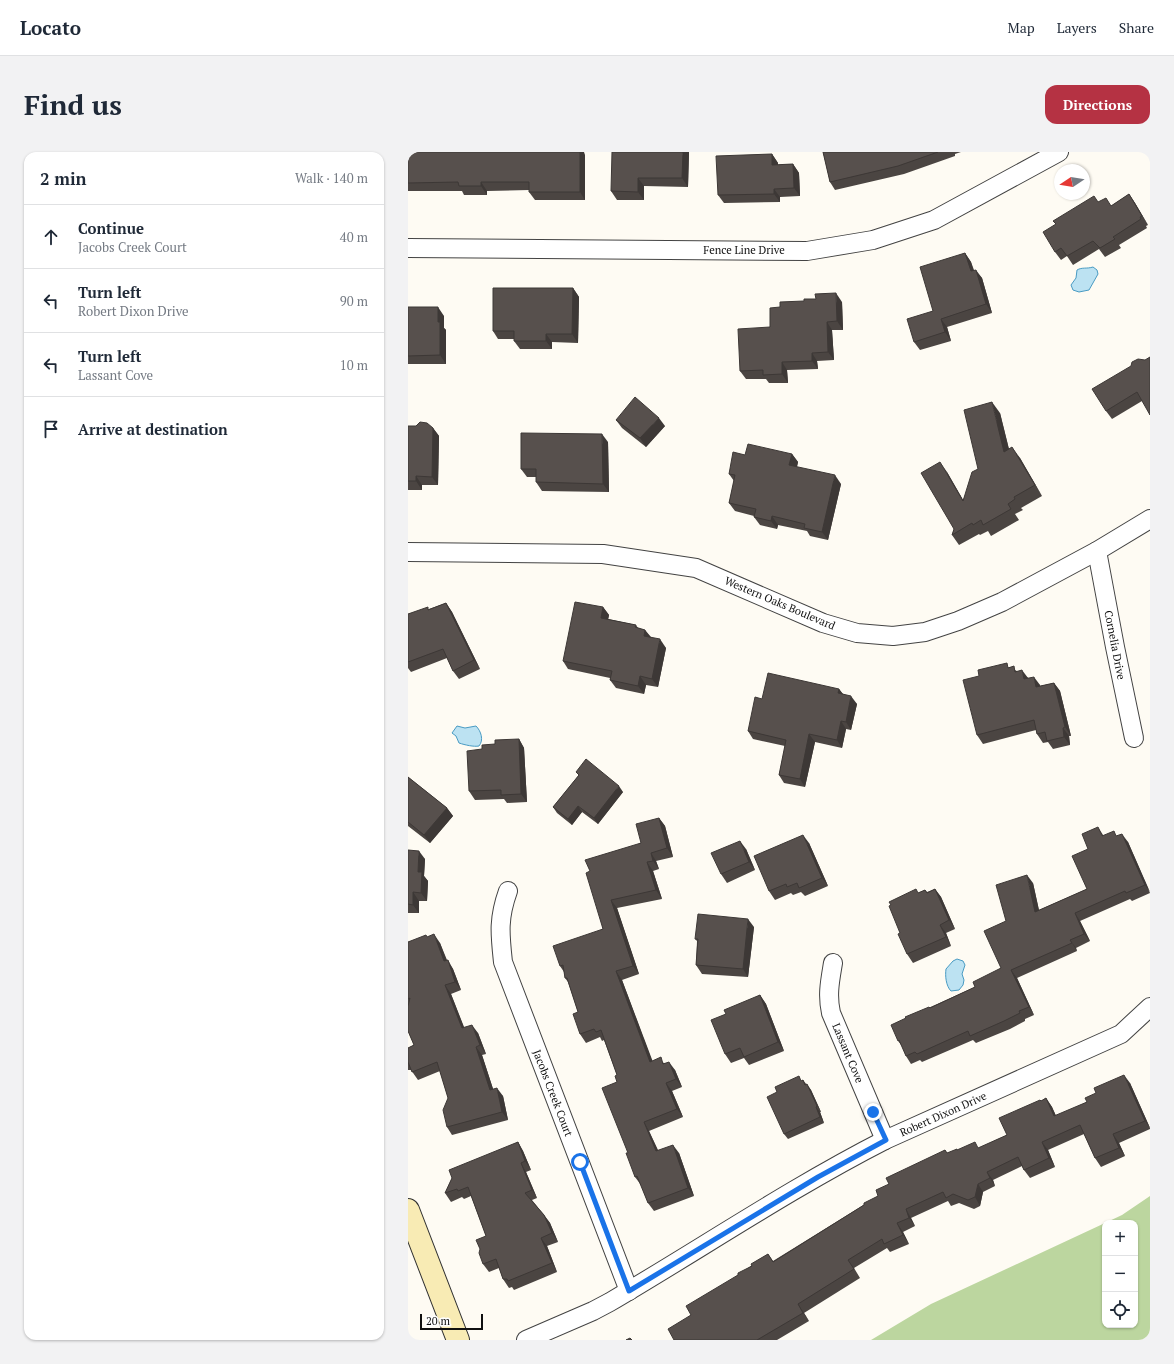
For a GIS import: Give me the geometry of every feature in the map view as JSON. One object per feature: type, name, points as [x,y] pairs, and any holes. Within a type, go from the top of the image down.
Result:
[{"type":"main road","points":[[408,1210],[458,1340]]},
{"type":"street","name":"Fence Line Drive","points":[[408,248],[807,251],[873,240],[934,220],[1058,152]]},
{"type":"street","name":"Western Oaks Boulevard","points":[[408,552],[603,554],[696,568],[824,623],[857,633],[893,636],[925,632],[958,621],[1002,602],[1097,551],[1150,519]]},
{"type":"street","name":"Cornelia Drive","points":[[1097,551],[1134,738]]},
{"type":"street","name":"Jacobs Creek Court","points":[[508,892],[502,908],[500,934],[503,962],[629,1291]]},
{"type":"street","name":"Lassant Cove","points":[[833,964],[828,1001],[830,1013],[886,1140]]},
{"type":"street","name":"Robert Dixon Drive","points":[[526,1340],[594,1311],[818,1177],[886,1140],[1121,1034],[1150,1007]]},
{"type":"green space","points":[[1150,1196],[1150,1340],[871,1340],[931,1304],[1102,1224],[1102,1328],[1138,1328],[1138,1220],[1111,1220],[1122,1215]]},
{"type":"water","points":[[1093,267],[1097,270],[1098,274],[1089,290],[1079,292],[1073,290],[1071,285],[1076,278],[1077,270]]},
{"type":"water","points":[[457,726],[465,728],[476,726],[481,736],[481,744],[479,746],[469,746],[459,743],[456,736],[452,733]]},
{"type":"water","points":[[957,959],[963,961],[965,965],[962,974],[964,980],[963,985],[959,990],[951,991],[946,981],[946,969],[953,961]]},
{"type":"building","points":[[408,152],[580,152],[580,192],[529,192],[529,182],[481,182],[481,186],[459,186],[458,182],[408,183]]},
{"type":"building","points":[[612,152],[683,152],[682,178],[638,178],[638,192],[611,191]]},
{"type":"building","points":[[823,152],[938,152],[898,166],[830,182]]},
{"type":"building","points":[[772,154],[772,165],[793,164],[794,188],[774,189],[774,194],[718,195],[716,156]]},
{"type":"building","points":[[1129,194],[1142,216],[1140,217],[1141,219],[1113,237],[1115,239],[1100,248],[1093,241],[1067,256],[1061,248],[1055,252],[1043,232],[1056,224],[1053,221],[1087,200],[1090,200],[1094,196],[1098,202],[1106,198],[1111,206]]},
{"type":"building","points":[[965,253],[971,271],[976,270],[986,304],[941,319],[945,332],[914,342],[907,319],[933,311],[920,267]]},
{"type":"building","points":[[493,288],[573,288],[572,334],[546,334],[546,341],[514,341],[514,331],[493,331]]},
{"type":"building","points":[[836,293],[837,321],[827,322],[828,352],[812,353],[812,361],[782,362],[782,374],[763,375],[763,370],[740,371],[738,329],[770,327],[770,308],[780,307],[780,302],[804,301],[804,299],[816,299],[815,294]]},
{"type":"building","points":[[408,307],[438,307],[438,322],[440,322],[440,355],[408,356]]},
{"type":"building","points":[[1150,357],[1150,415],[1137,392],[1106,411],[1092,389],[1131,366],[1132,362],[1138,359],[1145,360]]},
{"type":"building","points":[[635,397],[659,418],[640,438],[616,420]]},
{"type":"building","points":[[992,402],[1004,452],[1012,447],[1035,485],[1014,497],[1015,499],[1008,504],[1011,509],[983,525],[981,520],[973,525],[972,523],[952,535],[954,529],[921,473],[940,462],[963,501],[972,472],[978,469],[964,410]]},
{"type":"building","points":[[420,422],[427,423],[433,428],[432,477],[416,476],[416,481],[408,481],[408,426],[416,426]]},
{"type":"building","points":[[521,433],[602,434],[603,484],[536,482],[536,469],[521,469]]},
{"type":"building","points":[[748,444],[792,454],[789,465],[835,475],[822,532],[804,528],[805,524],[772,516],[771,521],[754,517],[756,509],[729,503],[735,475],[729,474],[733,452],[745,455]]},
{"type":"building","points":[[575,602],[603,607],[601,618],[636,625],[635,627],[645,630],[644,636],[660,639],[652,679],[640,676],[638,686],[610,680],[612,671],[563,661]]},
{"type":"building","points":[[446,603],[474,660],[453,671],[443,649],[408,662],[408,614],[428,607],[428,610]]},
{"type":"building","points":[[1007,663],[1008,668],[1014,666],[1015,672],[1022,670],[1024,679],[1034,677],[1036,687],[1054,683],[1065,727],[1063,728],[1064,737],[1047,741],[1045,732],[1037,734],[1034,720],[977,735],[963,680],[979,676],[978,670]]},
{"type":"building","points":[[768,673],[839,689],[838,693],[851,696],[846,722],[841,721],[837,740],[809,734],[800,779],[779,775],[786,740],[748,731],[755,697],[762,699]]},
{"type":"building","points":[[519,739],[521,794],[501,795],[501,790],[469,791],[467,751],[482,749],[482,745],[495,744],[495,740]]},
{"type":"building","points":[[586,759],[619,786],[594,818],[578,806],[568,819],[553,807],[579,775],[576,772]]},
{"type":"building","points":[[408,777],[447,808],[424,835],[408,822]]},
{"type":"building","points":[[659,818],[667,848],[651,853],[653,861],[647,862],[656,890],[611,900],[633,966],[616,971],[650,1062],[661,1057],[663,1064],[669,1062],[676,1079],[666,1083],[677,1109],[644,1122],[656,1151],[673,1145],[688,1188],[648,1203],[637,1176],[635,1177],[626,1153],[628,1153],[602,1088],[617,1082],[615,1076],[617,1075],[601,1030],[596,1032],[594,1029],[580,1034],[573,1014],[578,1012],[567,978],[565,978],[563,965],[560,966],[553,946],[603,929],[586,873],[590,871],[585,860],[641,843],[636,824]]},
{"type":"building","points":[[1098,827],[1102,836],[1114,831],[1116,836],[1122,834],[1145,885],[1126,893],[1125,891],[1075,913],[1084,934],[1070,940],[1072,943],[1011,970],[1029,1007],[1019,1011],[1020,1013],[1004,1021],[970,1036],[968,1031],[917,1054],[915,1052],[906,1056],[891,1025],[906,1018],[905,1017],[929,1007],[930,1008],[975,987],[973,982],[1001,968],[984,931],[1006,921],[996,885],[1027,875],[1035,912],[1087,889],[1072,856],[1088,849],[1082,834]]},
{"type":"building","points":[[803,835],[822,878],[799,888],[797,883],[787,887],[786,884],[769,891],[754,856]]},
{"type":"building","points":[[740,841],[749,862],[721,874],[711,853]]},
{"type":"building","points":[[408,850],[419,851],[418,872],[422,872],[421,893],[413,892],[413,905],[408,904]]},
{"type":"building","points":[[916,889],[918,893],[925,890],[927,893],[935,889],[949,920],[940,925],[946,937],[907,954],[898,934],[900,933],[889,906],[891,905],[889,902]]},
{"type":"building","points":[[698,914],[748,919],[743,969],[696,965],[698,939],[695,939]]},
{"type":"building","points":[[434,934],[444,961],[448,960],[455,982],[445,985],[462,1028],[472,1025],[480,1045],[476,1047],[490,1090],[497,1088],[502,1112],[447,1127],[443,1110],[448,1098],[437,1062],[412,1072],[408,1062],[408,1048],[414,1045],[408,1031],[408,1006],[410,998],[408,999],[408,942],[426,935],[427,937]]},
{"type":"building","points":[[760,995],[778,1042],[744,1057],[740,1048],[725,1054],[711,1020],[726,1014],[724,1010]]},
{"type":"building","points":[[1124,1075],[1145,1121],[1113,1134],[1119,1148],[1095,1158],[1080,1125],[1042,1142],[1049,1158],[1024,1170],[1018,1157],[987,1172],[990,1178],[978,1184],[975,1197],[968,1200],[953,1194],[946,1198],[943,1192],[906,1209],[909,1218],[897,1223],[903,1235],[884,1244],[882,1239],[848,1260],[854,1269],[798,1304],[803,1313],[757,1340],[674,1340],[668,1329],[691,1315],[686,1306],[738,1275],[738,1273],[752,1266],[751,1264],[768,1254],[773,1262],[864,1205],[864,1203],[878,1196],[876,1190],[889,1184],[886,1178],[945,1150],[947,1153],[975,1142],[978,1148],[1007,1135],[999,1118],[1040,1100],[1041,1101],[1046,1098],[1054,1116],[1087,1102],[1085,1098],[1096,1093],[1094,1088]]},
{"type":"building","points":[[799,1076],[805,1085],[807,1084],[817,1106],[816,1107],[820,1117],[784,1134],[767,1097],[777,1092],[775,1087]]},
{"type":"building","points":[[518,1142],[525,1161],[521,1163],[532,1190],[525,1193],[544,1215],[552,1233],[541,1238],[552,1263],[508,1281],[507,1279],[503,1279],[496,1259],[483,1264],[479,1253],[480,1249],[476,1240],[486,1236],[468,1187],[458,1191],[457,1189],[445,1193],[452,1178],[449,1170]]},
{"type":"route","points":[[580,1162],[629,1291],[850,1158],[886,1140],[873,1112]]}]
